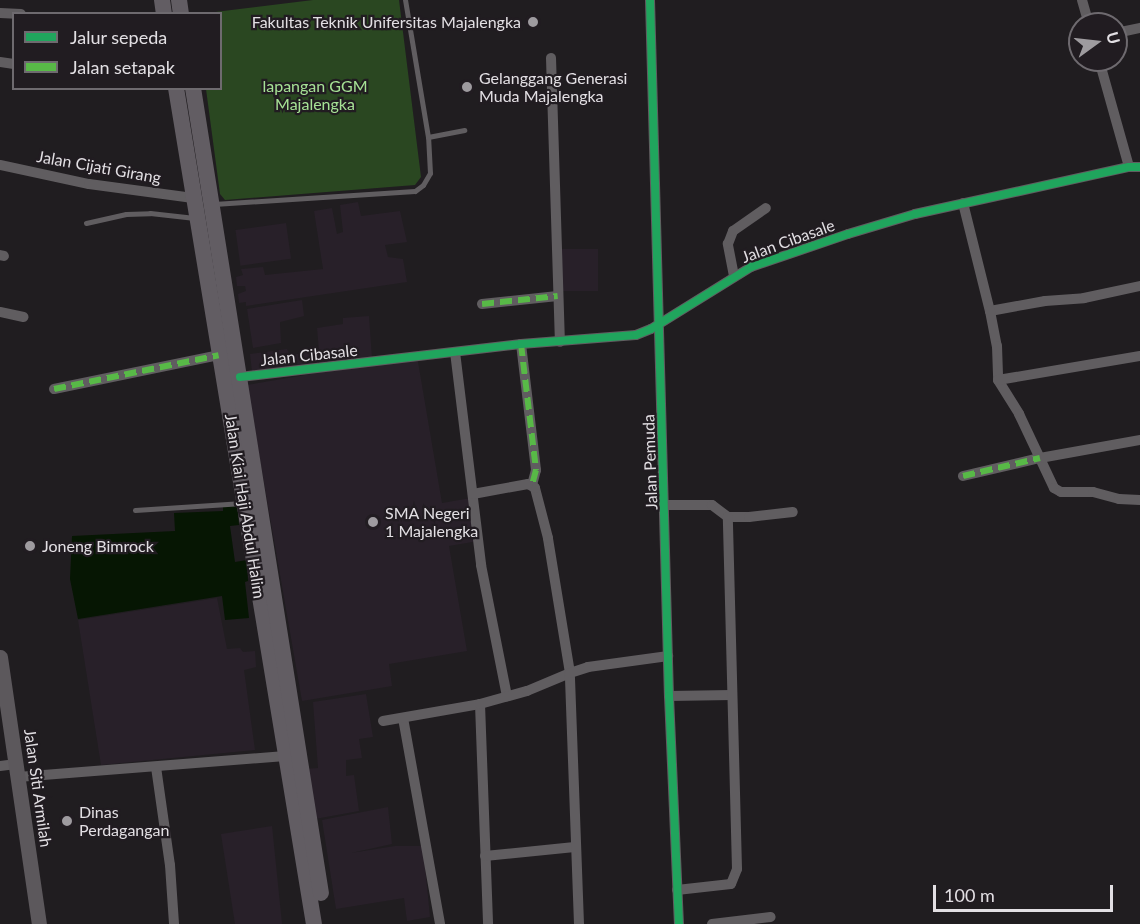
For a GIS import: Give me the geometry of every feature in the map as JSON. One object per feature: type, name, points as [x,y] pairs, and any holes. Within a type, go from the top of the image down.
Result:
[{"type":"main road","name":"Jalan Kiai Haji Abdul Halim","points":[[176,90],[314,924]]},
{"type":"main road","name":"Jalan Kiai Haji Abdul Halim","points":[[193,90],[326,924]]},
{"type":"main road","name":"Jalan Siti Armilah","points":[[0,657],[5,721],[17,771],[39,924]]},
{"type":"street","name":"Jalan Pemuda","points":[[650,0],[669,696],[679,924]]},
{"type":"street","points":[[551,58],[560,342]]},
{"type":"street","points":[[1103,72],[1135,167]]},
{"type":"street","name":"Jalan Cijati Girang","points":[[0,165],[89,184],[193,198]]},
{"type":"street","name":"Jalan Cibasale","points":[[240,377],[521,344],[636,334],[734,276],[774,258],[915,214],[1135,167]]},
{"type":"street","points":[[963,203],[997,345],[998,380],[1057,490],[1093,492],[1119,499],[1140,500]]},
{"type":"street","points":[[734,276],[728,244],[733,231],[766,208]]},
{"type":"street","points":[[990,311],[1045,301],[1084,298],[1140,286]]},
{"type":"street","points":[[482,304],[558,296]]},
{"type":"street","points":[[0,312],[23,317]]},
{"type":"street","points":[[521,344],[536,470],[532,485],[539,496],[570,673],[579,924]]},
{"type":"street","points":[[455,352],[481,565],[507,696]]},
{"type":"street","points":[[54,389],[219,355]]},
{"type":"street","points":[[998,380],[1140,356]]},
{"type":"street","points":[[963,476],[1040,458],[1140,440]]},
{"type":"street","points":[[472,494],[532,485]]},
{"type":"street","points":[[665,505],[712,505],[728,517],[793,512]]},
{"type":"street","points":[[677,890],[721,887],[731,884],[735,879],[737,857],[728,517]]},
{"type":"street","points":[[383,721],[480,704],[527,691],[588,668],[668,656]]},
{"type":"street","points":[[669,696],[732,695]]},
{"type":"street","points":[[480,704],[486,816],[488,924]]},
{"type":"street","points":[[403,718],[440,924]]},
{"type":"street","points":[[0,766],[17,771],[87,771],[285,756]]},
{"type":"street","points":[[156,767],[170,865],[174,924]]},
{"type":"street","points":[[485,856],[575,846]]},
{"type":"street","points":[[712,924],[749,922],[771,916]]},
{"type":"lane","points":[[210,205],[415,191],[423,185],[430,173],[428,137],[405,0]]},
{"type":"lane","points":[[428,137],[464,130]]},
{"type":"lane","points":[[86,223],[126,214],[150,213],[196,218]]},
{"type":"lane","points":[[135,510],[245,503]]},
{"type":"shaded area","points":[[358,202],[361,216],[400,211],[407,242],[385,245],[388,257],[403,259],[407,282],[246,306],[246,302],[239,303],[238,294],[246,291],[245,286],[237,286],[236,277],[243,275],[241,269],[263,267],[265,275],[323,269],[314,211],[332,208],[337,234],[343,232],[340,205]]},
{"type":"shaded area","points":[[286,223],[291,259],[241,266],[235,230]]},
{"type":"shaded area","points":[[562,249],[598,249],[598,291],[562,291]]},
{"type":"shaded area","points":[[302,300],[304,316],[280,322],[281,343],[253,348],[247,309]]},
{"type":"shaded area","points":[[369,316],[372,358],[252,372],[250,354],[287,349],[290,355],[319,351],[317,328],[343,324],[343,318]]},
{"type":"shaded area","name":"SMA Negeri 1 Majalengka","points":[[417,356],[442,503],[471,498],[478,541],[449,546],[467,651],[389,664],[392,686],[302,701],[247,385]]},
{"type":"shaded area","points":[[237,505],[239,525],[230,526],[235,562],[247,560],[248,581],[245,582],[249,618],[225,620],[222,596],[78,619],[70,579],[72,536],[175,531],[174,513],[223,511],[223,507]]},
{"type":"shaded area","points":[[217,598],[227,649],[240,648],[243,652],[255,651],[256,667],[244,670],[255,750],[101,765],[78,620]]},
{"type":"shaded area","points":[[366,694],[373,737],[359,739],[362,758],[346,760],[346,776],[354,775],[359,811],[315,819],[305,769],[318,768],[313,702]]},
{"type":"shaded area","points":[[388,807],[392,844],[351,853],[395,846],[423,846],[430,917],[407,921],[404,898],[336,909],[322,820]]},
{"type":"shaded area","points":[[272,826],[282,924],[235,924],[221,834]]},
{"type":"green space","name":"lapangan GGM Majalengka","points":[[313,0],[399,0],[421,177],[415,185],[225,200],[220,194],[206,90],[222,90],[222,12],[215,12]]},
{"type":"marked path","points":[[482,304],[558,296]]},
{"type":"marked path","points":[[521,344],[536,470],[532,485]]},
{"type":"marked path","points":[[54,389],[219,355]]},
{"type":"marked path","points":[[963,476],[1040,458]]},
{"type":"cycle path","points":[[650,0],[669,696],[679,924]]},
{"type":"cycle path","points":[[240,377],[521,344],[636,335],[651,329],[751,267],[848,234],[915,214],[1129,167],[1140,167]]},
{"type":"place","name":"Fakultas Teknik Unifersitas Majalengka","points":[[533,22]]},
{"type":"place","name":"Gelanggang Generasi Muda Majalengka","points":[[467,87]]},
{"type":"place","name":"SMA Negeri 1 Majalengka","points":[[373,522]]},
{"type":"place","name":"Joneng Bimrock","points":[[30,546]]},
{"type":"place","name":"Dinas Perdagangan","points":[[67,821]]}]
